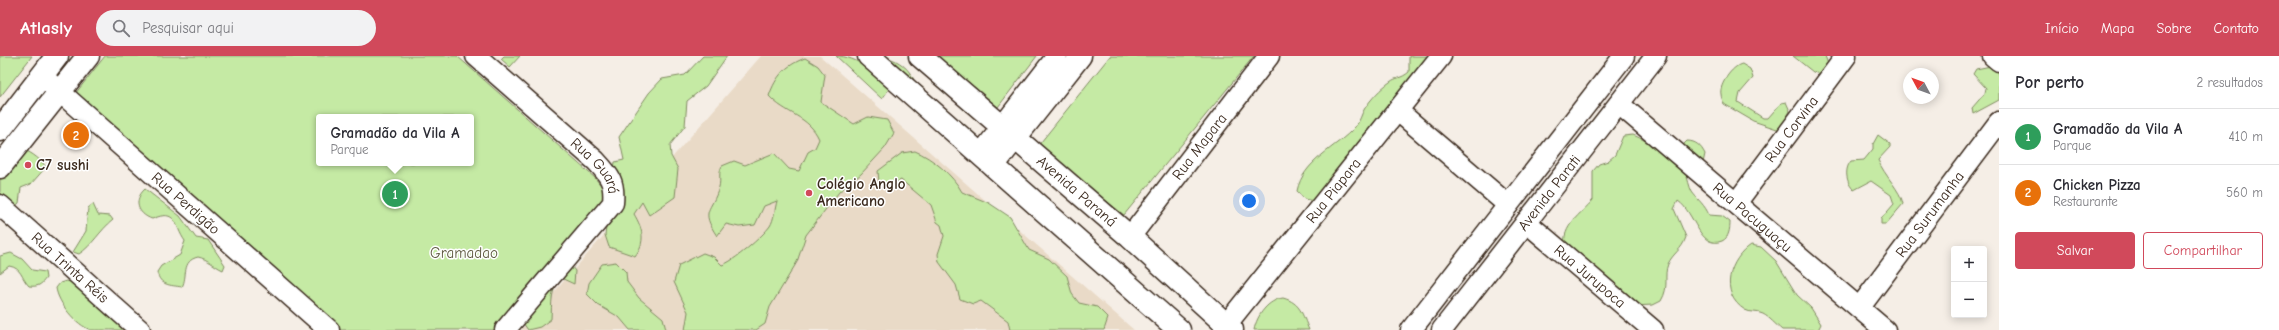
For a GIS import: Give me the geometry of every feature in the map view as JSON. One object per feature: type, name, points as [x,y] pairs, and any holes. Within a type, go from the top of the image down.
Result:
[{"type":"main road","points":[[0,130],[57,56]]},
{"type":"main road","points":[[0,167],[88,56]]},
{"type":"main road","points":[[869,56],[1179,330]]},
{"type":"main road","name":"Avenida Paraná","points":[[920,56],[1130,237],[1229,328]]},
{"type":"street","name":"Rua Guará","points":[[476,56],[596,161],[610,176],[615,188],[613,203],[505,330]]},
{"type":"street","points":[[988,160],[1008,133],[1057,56]]},
{"type":"street","points":[[1008,133],[1081,56]]},
{"type":"street","name":"Rua Mapara","points":[[1130,237],[1269,56]]},
{"type":"street","name":"Rua Piapara","points":[[1229,328],[1441,56]]},
{"type":"street","name":"Avenida Parati","points":[[1411,330],[1624,56]]},
{"type":"street","name":"Avenida Parati","points":[[1442,330],[1656,56]]},
{"type":"street","name":"Rua Corvina","points":[[1737,202],[1846,56]]},
{"type":"street","points":[[1993,56],[1999,61]]},
{"type":"street","name":"Rua Perdigão","points":[[42,76],[61,91],[329,330]]},
{"type":"street","name":"Rua Pacuguaçu","points":[[1619,104],[1737,202],[1885,330]]},
{"type":"street","points":[[1398,111],[1508,205]]},
{"type":"street","name":"Rua Surumanha","points":[[1860,307],[1999,122]]},
{"type":"street","name":"Rua Trinta Réis","points":[[0,205],[140,330]]},
{"type":"street","name":"Rua Jurupoca","points":[[1526,222],[1645,327]]},
{"type":"shaded area","name":"Colégio Anglo Americano","points":[[761,56],[820,56],[1134,330],[521,330]]},
{"type":"green space","points":[[0,56],[32,56],[0,97]]},
{"type":"green space","name":"Gramadao","points":[[105,56],[457,56],[595,178],[603,188],[603,199],[568,262],[575,271],[574,284],[561,278],[557,283],[553,292],[551,319],[540,327],[528,330],[521,320],[501,330],[339,330],[75,94]]},
{"type":"green space","points":[[504,56],[520,56],[510,67],[501,59]]},
{"type":"green space","points":[[703,56],[727,56],[706,86],[687,101],[685,126],[670,145],[671,156],[678,169],[675,197],[649,215],[642,202],[634,214],[640,225],[642,235],[641,246],[635,256],[609,247],[605,235],[615,162],[624,160],[619,137],[649,93],[662,79],[685,75]]},
{"type":"green space","points":[[836,56],[859,62],[878,77],[889,89],[882,99]]},
{"type":"green space","points":[[872,56],[880,56],[900,63],[909,72],[916,85]]},
{"type":"green space","points":[[937,56],[1037,56],[998,107]]},
{"type":"green space","points":[[1110,56],[1254,56],[1124,215],[1037,147]]},
{"type":"green space","points":[[1409,56],[1436,56],[1314,201],[1304,199],[1297,191],[1300,180],[1306,171],[1313,163],[1355,127],[1365,108],[1380,90],[1392,80],[1404,76],[1409,72]]},
{"type":"green space","points":[[1793,56],[1825,56],[1830,69],[1823,75],[1813,72]]},
{"type":"green space","points":[[805,58],[818,66],[825,75],[821,102],[854,124],[868,117],[887,120],[894,133],[885,148],[861,174],[839,192],[806,235],[797,262],[770,307],[765,324],[756,330],[685,330],[688,312],[674,282],[679,265],[703,253],[714,257],[722,265],[727,263],[748,248],[770,226],[777,201],[764,206],[755,225],[739,227],[726,224],[717,236],[708,215],[719,187],[720,171],[722,166],[734,161],[745,165],[774,153],[789,169],[799,171],[808,152],[815,148],[819,139],[815,131],[809,125],[775,102],[769,96],[782,72],[792,64]]},
{"type":"green space","points":[[1742,64],[1750,69],[1753,78],[1740,93],[1738,102],[1763,118],[1768,118],[1781,103],[1786,102],[1790,111],[1780,130],[1753,121],[1724,104],[1721,96],[1721,90],[1724,81],[1734,68]]},
{"type":"green space","points":[[1991,66],[1999,70],[1999,100],[1973,114],[1972,108],[1985,93],[1986,88],[1973,74],[1976,69]]},
{"type":"green space","points":[[1633,135],[1662,151],[1682,168],[1686,174],[1692,192],[1709,215],[1722,216],[1730,222],[1729,233],[1724,240],[1714,242],[1708,240],[1702,235],[1684,206],[1678,201],[1674,209],[1686,237],[1668,264],[1664,296],[1661,301],[1653,305],[1633,306],[1565,247],[1566,233],[1569,227],[1578,215],[1593,200],[1593,171],[1599,164],[1608,161],[1615,155],[1623,136]]},
{"type":"green space","points":[[1878,135],[1890,144],[1890,147],[1878,160],[1902,199],[1903,204],[1886,224],[1881,224],[1881,219],[1894,204],[1891,195],[1871,181],[1854,190],[1849,184],[1847,176],[1847,168],[1851,161],[1864,160],[1873,149],[1873,144]]},
{"type":"green space","points":[[1687,141],[1698,144],[1702,149],[1705,154],[1703,163],[1688,153],[1683,145]]},
{"type":"green space","points":[[25,150],[36,157],[46,167],[31,184],[21,188],[19,203],[13,208],[0,201],[0,169]]},
{"type":"green space","points":[[915,151],[928,158],[948,173],[962,192],[989,203],[1010,217],[1029,250],[1049,259],[1067,276],[1072,294],[1079,303],[1097,307],[1108,318],[1104,330],[1010,330],[1008,321],[981,301],[973,304],[960,299],[956,285],[939,262],[938,254],[944,236],[941,225],[937,222],[931,205],[901,180],[888,186],[879,183],[878,171],[902,153]]},
{"type":"green space","points":[[145,189],[180,216],[196,238],[208,240],[225,265],[223,270],[205,259],[198,257],[193,259],[187,265],[182,287],[166,284],[160,280],[157,272],[161,266],[180,255],[185,241],[171,217],[160,216],[152,219],[143,214],[138,206],[138,202],[141,193]]},
{"type":"green space","points":[[93,204],[98,215],[110,216],[113,220],[84,251],[79,254],[73,252],[86,231],[88,208]]},
{"type":"green space","points":[[1751,245],[1761,247],[1776,261],[1797,295],[1811,308],[1821,324],[1818,330],[1782,330],[1765,315],[1747,311],[1737,303],[1729,286],[1730,276],[1737,259]]},
{"type":"green space","points":[[11,253],[22,259],[32,270],[45,272],[46,278],[37,286],[29,286],[19,271],[13,267],[9,266],[0,273],[0,256]]},
{"type":"green space","points":[[616,262],[626,272],[627,282],[639,298],[663,318],[666,330],[630,330],[619,317],[598,305],[587,294],[589,283],[602,264]]},
{"type":"green space","points":[[66,281],[72,282],[131,330],[91,330],[79,323],[64,307],[57,294],[56,288],[60,283]]},
{"type":"green space","points":[[1283,298],[1289,300],[1297,306],[1309,330],[1254,330],[1255,324],[1264,309],[1278,299]]},
{"type":"place","name":"Chicken Pizza","points":[[76,135]]},
{"type":"place","name":"C7 sushi","points":[[28,165]]},
{"type":"place","name":"Colégio Anglo Americano","points":[[809,193]]},
{"type":"place","name":"Gramadão da Vila A","points":[[395,194]]}]
